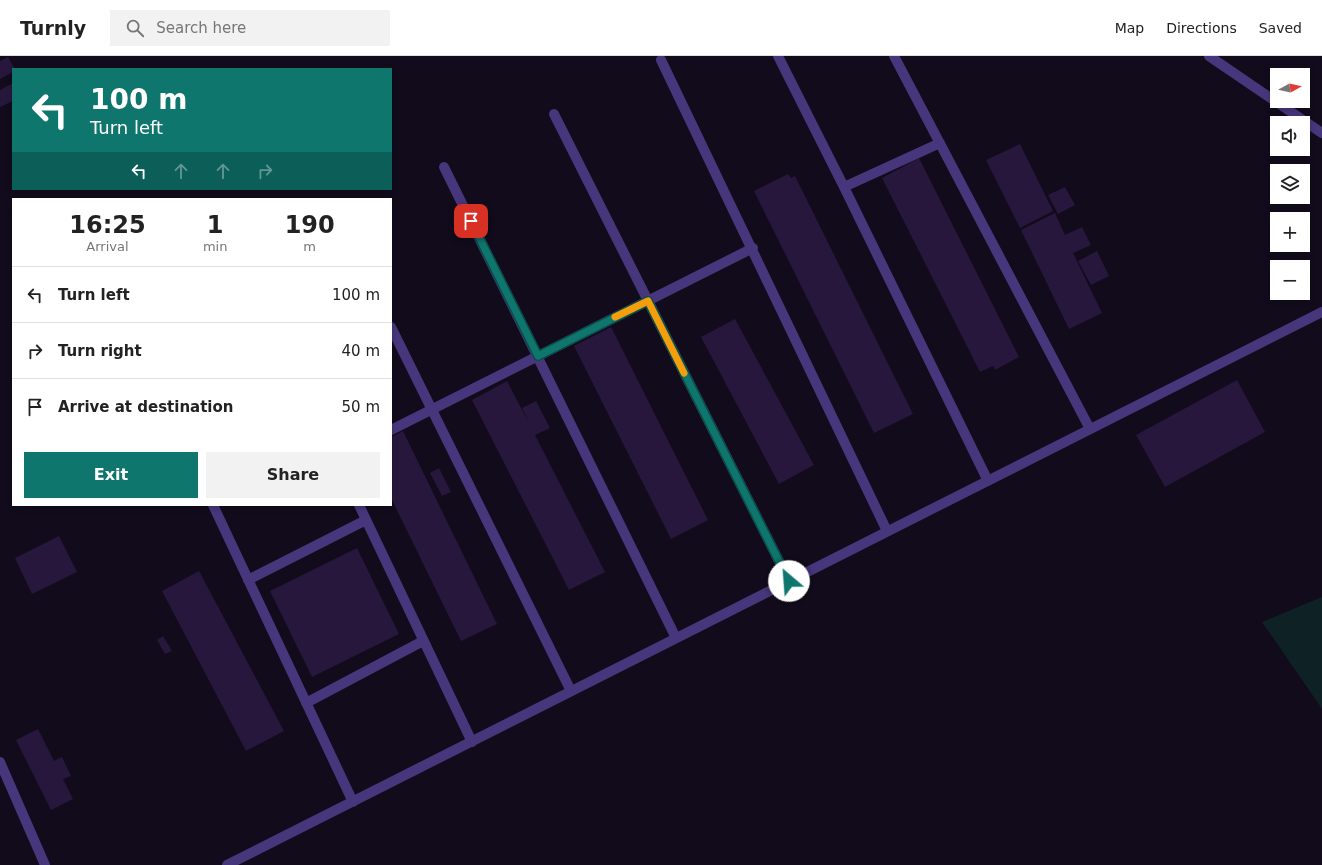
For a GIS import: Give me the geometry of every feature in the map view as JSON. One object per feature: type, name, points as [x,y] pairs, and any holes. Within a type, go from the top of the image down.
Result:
[{"type":"street","points":[[778,56],[988,480]]},
{"type":"street","points":[[894,56],[1090,429]]},
{"type":"street","points":[[1209,56],[1322,133]]},
{"type":"street","points":[[661,60],[753,248],[887,531]]},
{"type":"street","points":[[554,114],[789,581]]},
{"type":"street","points":[[844,187],[940,144]]},
{"type":"street","points":[[444,167],[676,638]]},
{"type":"street","points":[[392,429],[753,248]]},
{"type":"street","points":[[227,865],[1322,312]]},
{"type":"street","points":[[392,329],[571,692]]},
{"type":"street","points":[[213,506],[353,802]]},
{"type":"street","points":[[359,506],[472,742]]},
{"type":"street","points":[[248,580],[366,520]]},
{"type":"street","points":[[306,703],[423,641]]},
{"type":"street","points":[[0,762],[45,865]]},
{"type":"green space","points":[[1322,597],[1322,709],[1262,622]]},
{"type":"building","points":[[8,57],[14,68],[12,68],[12,73],[0,79],[0,61]]},
{"type":"building","points":[[12,84],[12,101],[0,107],[0,90]]},
{"type":"building","points":[[1020,144],[1053,211],[1020,228],[986,160]]},
{"type":"building","points":[[919,158],[1019,357],[995,370],[993,366],[980,372],[882,178]]},
{"type":"building","points":[[788,174],[791,178],[795,176],[913,414],[874,433],[754,191]]},
{"type":"building","points":[[1065,187],[1075,205],[1058,214],[1048,195]]},
{"type":"building","points":[[1055,213],[1065,235],[1082,227],[1091,245],[1073,253],[1102,313],[1069,329],[1021,230]]},
{"type":"building","points":[[1097,251],[1109,276],[1091,285],[1078,261]]},
{"type":"building","points":[[735,319],[814,465],[779,484],[701,337]]},
{"type":"building","points":[[611,327],[708,520],[671,539],[574,346]]},
{"type":"building","points":[[1237,380],[1265,432],[1165,487],[1136,435]]},
{"type":"building","points":[[507,381],[530,425],[522,408],[536,401],[550,428],[535,435],[605,572],[569,590],[472,400]]},
{"type":"building","points":[[403,431],[497,624],[461,641],[392,500],[392,436]]},
{"type":"building","points":[[439,468],[451,492],[442,496],[430,473]]},
{"type":"building","points":[[59,536],[77,572],[32,594],[15,558]]},
{"type":"building","points":[[357,548],[399,634],[312,677],[270,591]]},
{"type":"building","points":[[199,571],[284,731],[246,751],[162,591]]},
{"type":"building","points":[[163,636],[172,651],[165,654],[157,640]]},
{"type":"building","points":[[38,729],[54,761],[62,757],[71,776],[63,779],[73,799],[51,810],[16,740]]},
{"type":"slow traffic","points":[[615,317],[648,301],[684,373]]},
{"type":"route","points":[[471,221],[538,356],[648,301],[789,581]]}]
